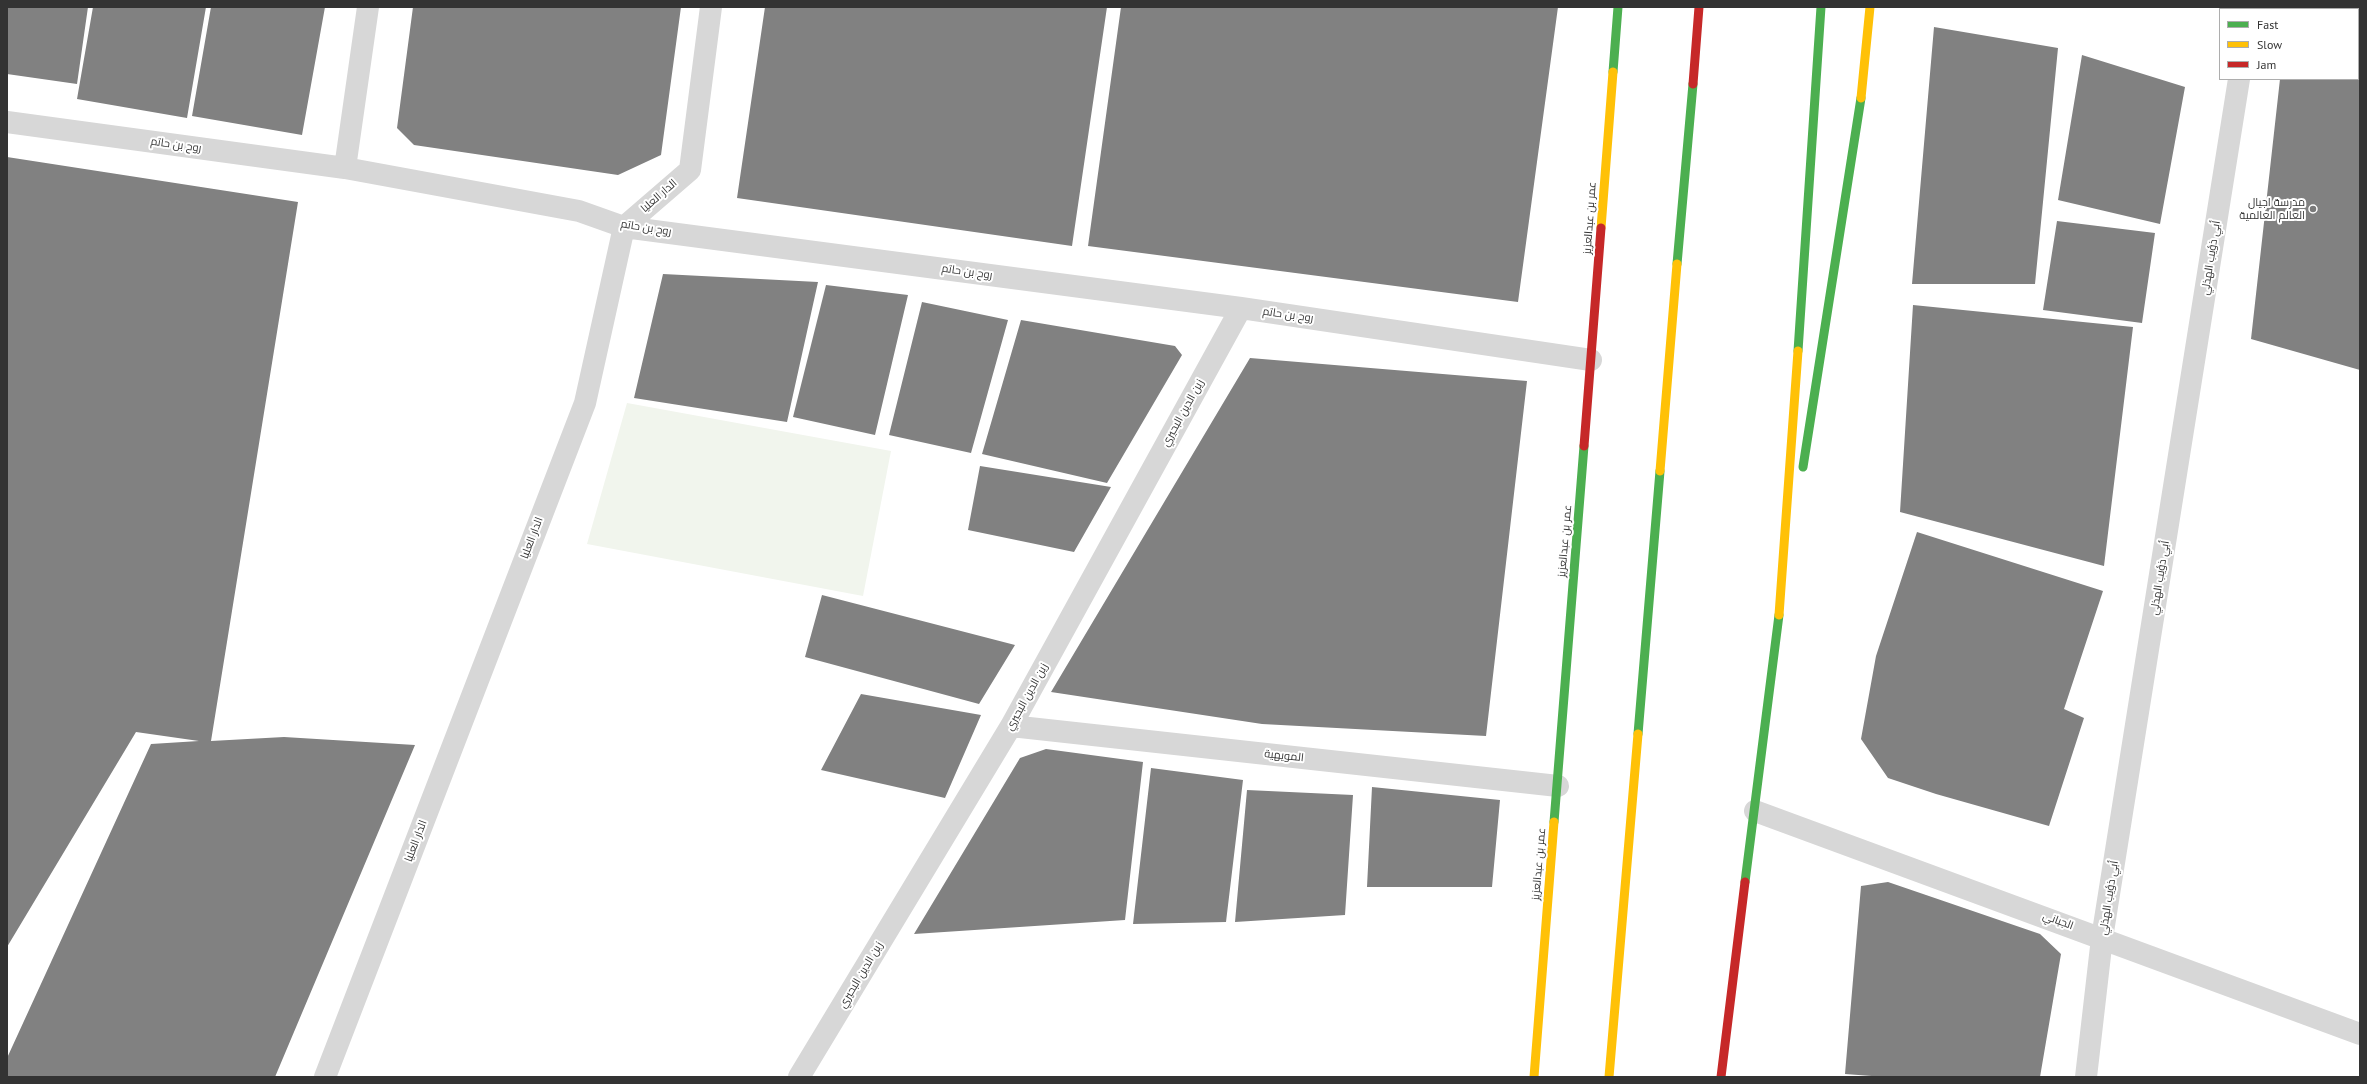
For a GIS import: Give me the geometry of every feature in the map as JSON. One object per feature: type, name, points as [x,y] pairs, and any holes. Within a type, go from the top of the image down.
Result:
[{"type":"main road","name":"عمر بن عبدالعزيز","points":[[1534,1077],[1618,7]]},
{"type":"main road","points":[[1691,7],[1697,38]]},
{"type":"main road","points":[[1609,1077],[1699,7]]},
{"type":"main road","points":[[1781,598],[1821,7]]},
{"type":"main road","points":[[1802,473],[1859,120],[1870,7]]},
{"type":"main road","points":[[1721,1077],[1781,598],[1797,504]]},
{"type":"main road","points":[[1728,1025],[1732,1062]]},
{"type":"street","points":[[345,168],[368,7]]},
{"type":"street","name":"الدار العليا","points":[[325,1077],[585,402],[624,226],[690,170],[711,7]]},
{"type":"street","name":"أبي ذؤيب الهذلي","points":[[2086,1077],[2098,989],[2102,938],[2239,80]]},
{"type":"street","name":"روح بن حاتم","points":[[7,122],[345,168],[579,211],[624,226],[1241,308],[1591,360]]},
{"type":"street","name":"زين الدين البحيري","points":[[799,1077],[1011,726],[1241,308]]},
{"type":"street","name":"المويهية","points":[[1011,726],[1558,786]]},
{"type":"street","name":"الجباني","points":[[1755,810],[2360,1034]]},
{"type":"shaded area","points":[[627,403],[891,451],[863,596],[587,544]]},
{"type":"building","points":[[7,7],[88,7],[77,84],[7,74]]},
{"type":"building","points":[[93,7],[206,7],[187,118],[77,99]]},
{"type":"building","points":[[211,7],[325,7],[302,135],[192,116]]},
{"type":"building","points":[[413,7],[681,7],[661,155],[618,175],[414,145],[397,128]]},
{"type":"building","points":[[765,7],[1107,7],[1072,246],[737,198]]},
{"type":"building","points":[[1121,7],[1558,7],[1518,302],[1088,246]]},
{"type":"building","name":"مدرسة اجيال العالم العالمية","points":[[2360,7],[2360,370],[2251,339],[2280,80],[2359,80],[2359,8],[2288,8]]},
{"type":"building","points":[[1934,27],[2058,48],[2035,284],[1912,284]]},
{"type":"building","points":[[2082,55],[2185,87],[2160,224],[2058,200]]},
{"type":"building","points":[[7,157],[298,202],[211,741],[284,737],[415,745],[275,1077],[7,1077],[7,1058],[151,744],[199,741],[136,732],[7,947]]},
{"type":"building","points":[[2057,221],[2155,233],[2142,323],[2043,310]]},
{"type":"building","points":[[663,274],[818,282],[787,422],[634,398]]},
{"type":"building","points":[[826,285],[908,295],[875,435],[793,417]]},
{"type":"building","points":[[922,302],[1008,320],[971,453],[889,435]]},
{"type":"building","points":[[1913,305],[2133,327],[2104,566],[1900,512]]},
{"type":"building","points":[[1021,320],[1175,346],[1182,355],[1107,483],[982,454]]},
{"type":"building","points":[[1250,358],[1527,381],[1486,736],[1262,724],[1051,692]]},
{"type":"building","points":[[980,466],[1111,487],[1074,552],[968,530]]},
{"type":"building","points":[[1917,532],[2103,591],[2064,709],[2084,718],[2049,826],[1936,794],[1888,778],[1861,739],[1876,656]]},
{"type":"building","points":[[822,595],[1015,645],[979,704],[805,657]]},
{"type":"building","points":[[861,694],[981,715],[945,798],[821,770]]},
{"type":"building","points":[[1046,749],[1143,762],[1125,920],[914,934],[1020,758]]},
{"type":"building","points":[[1151,768],[1243,780],[1226,922],[1133,924]]},
{"type":"building","points":[[1372,787],[1500,800],[1492,887],[1367,887]]},
{"type":"building","points":[[1247,790],[1353,795],[1345,915],[1235,922]]},
{"type":"building","points":[[1888,882],[2040,934],[2061,954],[2040,1077],[1885,1077],[1845,1074],[1861,886]]},
{"type":"traffic: fast","points":[[1613,72],[1618,7]]},
{"type":"traffic: fast","points":[[1798,351],[1821,7]]},
{"type":"traffic: fast","points":[[1677,264],[1693,84]]},
{"type":"traffic: fast","points":[[1803,467],[1861,98]]},
{"type":"traffic: fast","points":[[1554,822],[1584,446]]},
{"type":"traffic: fast","points":[[1638,734],[1660,471]]},
{"type":"traffic: fast","points":[[1745,882],[1779,615]]},
{"type":"traffic: slow","points":[[1861,98],[1870,7]]},
{"type":"traffic: slow","points":[[1601,228],[1613,72]]},
{"type":"traffic: slow","points":[[1660,471],[1677,264]]},
{"type":"traffic: slow","points":[[1779,615],[1798,351]]},
{"type":"traffic: slow","points":[[1609,1077],[1638,734]]},
{"type":"traffic: slow","points":[[1534,1077],[1554,822]]},
{"type":"traffic: jam","points":[[1693,84],[1699,7]]},
{"type":"traffic: jam","points":[[1584,446],[1601,228]]},
{"type":"traffic: jam","points":[[1721,1077],[1745,882]]},
{"type":"place","name":"مدرسة اجيال العالم العالمية","points":[[2313,209]]}]
